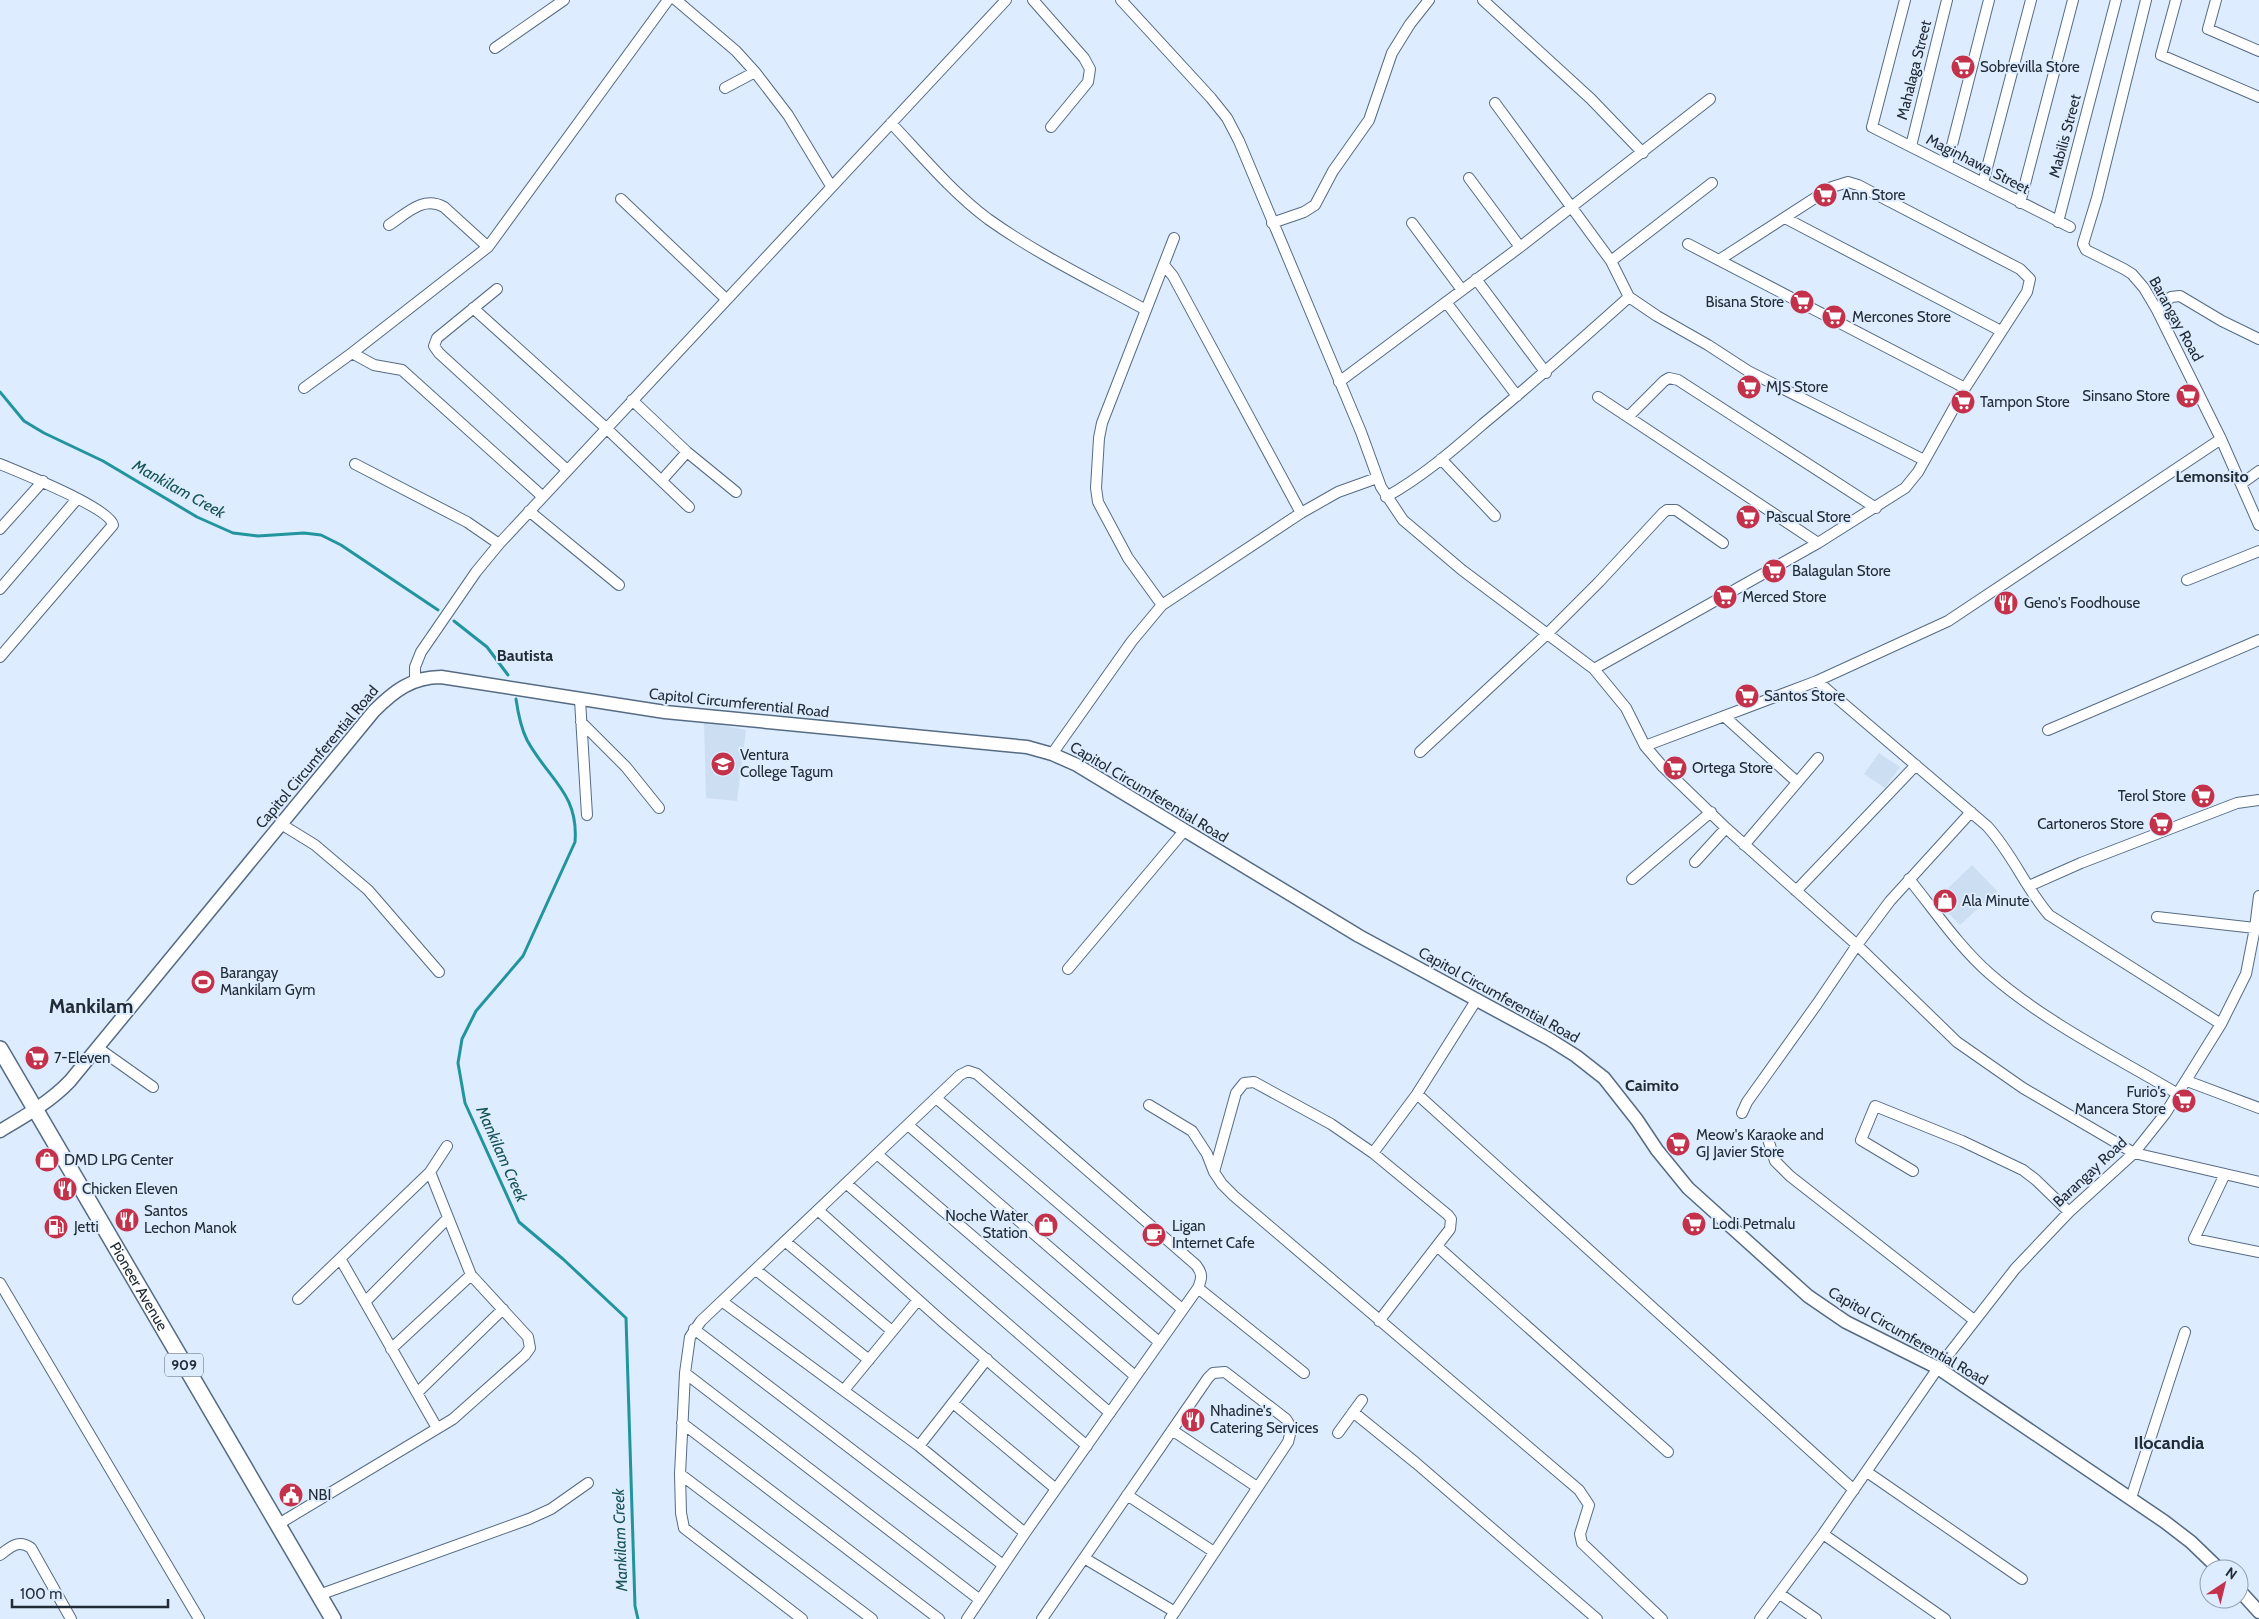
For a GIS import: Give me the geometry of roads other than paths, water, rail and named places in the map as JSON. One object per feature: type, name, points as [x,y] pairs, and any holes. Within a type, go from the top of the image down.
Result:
[{"type":"highway","name":"909","points":[[0,1049],[35,1111]]},
{"type":"highway","name":"Pioneer Avenue","points":[[35,1111],[333,1619]]},
{"type":"main road","name":"Capitol Circumferential Road","points":[[0,1131],[35,1111],[63,1089],[374,711],[392,694],[415,681],[442,677],[580,700],[747,721],[1018,746],[1052,754],[1104,781],[1359,936],[1549,1039],[1598,1073],[1616,1093],[1657,1150],[1688,1188],[1808,1296],[1846,1322],[1938,1368],[2131,1498],[2191,1542],[2209,1559]]},
{"type":"street","points":[[495,48],[564,0]]},
{"type":"street","points":[[304,388],[488,247],[668,0]]},
{"type":"street","points":[[676,0],[736,51],[755,72],[788,115],[832,186]]},
{"type":"street","points":[[415,681],[415,667],[421,652],[476,572],[499,544],[1006,0]]},
{"type":"street","points":[[1033,0],[1084,58],[1090,69],[1088,82],[1050,127]]},
{"type":"street","points":[[1121,0],[1227,118],[1239,141],[1361,432],[1377,478],[1386,497],[1413,529],[1462,570],[1594,669],[1626,708],[1645,746],[1663,767],[1744,845],[1857,945],[1957,1042],[2023,1088],[2134,1153],[2259,1182]]},
{"type":"street","points":[[1272,223],[1304,212],[1315,205],[1333,171],[1369,120],[1392,53],[1410,24],[1430,0]]},
{"type":"street","points":[[1483,0],[1591,99],[1643,153]]},
{"type":"street","name":"Maginhawa Street","points":[[1905,0],[1872,127],[2070,228]]},
{"type":"street","name":"Mahalaga Street","points":[[1911,146],[1947,0]]},
{"type":"street","points":[[1947,165],[1989,0]]},
{"type":"street","points":[[1983,183],[2031,0]]},
{"type":"street","points":[[2020,203],[2073,0]]},
{"type":"street","name":"Mabilis Street","points":[[2058,222],[2116,0]]},
{"type":"street","name":"Barangay Road","points":[[2146,0],[2097,198],[2083,244],[2086,250],[2132,274],[2144,288],[2157,310],[2221,439],[2259,525]]},
{"type":"street","points":[[2176,0],[2162,55],[2259,97]]},
{"type":"street","points":[[2216,0],[2208,29],[2259,51]]},
{"type":"street","points":[[725,88],[755,72]]},
{"type":"street","points":[[1339,382],[1520,247],[1710,99]]},
{"type":"street","points":[[1495,103],[1611,261],[1629,297],[1762,379],[1924,460]]},
{"type":"street","points":[[891,123],[962,197],[988,219],[1055,260],[1146,310]]},
{"type":"street","points":[[1469,178],[1520,247]]},
{"type":"street","points":[[1594,669],[1818,543],[1905,488],[1918,472],[1966,388],[2030,285],[2030,279],[2027,274],[2011,264],[1858,185],[1848,182],[1832,188],[1719,260]]},
{"type":"street","points":[[1611,261],[1712,183]]},
{"type":"street","points":[[622,199],[726,300]]},
{"type":"street","points":[[389,225],[420,204],[437,203],[444,207],[488,247]]},
{"type":"street","points":[[1785,218],[2001,331]]},
{"type":"street","points":[[1412,223],[1462,290]]},
{"type":"street","points":[[1162,605],[1128,558],[1098,502],[1096,488],[1098,438],[1102,423],[1174,238]]},
{"type":"street","points":[[1688,244],[1966,388]]},
{"type":"street","points":[[1164,265],[1173,276],[1301,513]]},
{"type":"street","points":[[1476,279],[1546,373]]},
{"type":"street","points":[[497,289],[437,338],[435,342],[436,349],[567,470]]},
{"type":"street","points":[[2157,310],[2171,297],[2180,296],[2222,321],[2259,338]]},
{"type":"street","points":[[1386,497],[1406,486],[1442,459],[1546,373],[1629,297]]},
{"type":"street","points":[[1446,302],[1517,396]]},
{"type":"street","points":[[473,308],[606,428],[689,507]]},
{"type":"street","points":[[352,353],[374,365],[402,370],[408,373],[542,496]]},
{"type":"street","points":[[1628,417],[1664,381],[1669,378],[1678,380],[1876,508]]},
{"type":"street","points":[[1598,397],[1818,543]]},
{"type":"street","points":[[632,400],[687,452],[736,492]]},
{"type":"street","points":[[1645,746],[1817,680],[1929,631],[1964,612],[2221,439]]},
{"type":"street","points":[[662,480],[687,452]]},
{"type":"street","points":[[1442,459],[1494,516]]},
{"type":"street","points":[[0,464],[42,481],[78,499],[110,518],[113,525],[0,657]]},
{"type":"street","points":[[355,464],[467,522],[499,544]]},
{"type":"street","points":[[2241,484],[2259,471]]},
{"type":"street","points":[[1052,754],[1132,641],[1162,605],[1301,513],[1338,492],[1377,478]]},
{"type":"street","points":[[0,529],[42,481]]},
{"type":"street","points":[[0,589],[78,499]]},
{"type":"street","points":[[1420,752],[1547,634],[1668,510],[1676,510],[1723,543]]},
{"type":"street","points":[[530,511],[618,585]]},
{"type":"street","points":[[2187,580],[2259,550]]},
{"type":"street","points":[[2048,730],[2259,640]]},
{"type":"street","points":[[1817,680],[1971,812],[2001,841],[2044,909],[2059,922],[2221,1024]]},
{"type":"street","points":[[580,700],[587,815]]},
{"type":"street","points":[[1724,716],[1797,782]]},
{"type":"street","points":[[581,722],[626,767],[659,808]]},
{"type":"street","points":[[1744,845],[1818,758]]},
{"type":"street","points":[[1796,892],[1916,765]]},
{"type":"street","points":[[2029,886],[2081,863],[2237,803],[2259,800]]},
{"type":"street","points":[[1632,879],[1711,812]]},
{"type":"street","points":[[1742,1113],[1747,1102],[1818,1004],[1857,945],[1909,879],[1971,812]]},
{"type":"street","points":[[281,824],[315,845],[368,890],[439,972]]},
{"type":"street","points":[[1695,862],[1726,828]]},
{"type":"street","points":[[1068,969],[1184,831]]},
{"type":"street","points":[[1909,879],[1966,949],[1989,973],[2056,1021],[2178,1094]]},
{"type":"street","name":"Barangay Road","points":[[1760,1619],[1823,1534],[1938,1368],[1974,1320],[2036,1244],[2134,1153],[2154,1129],[2187,1081],[2221,1024],[2246,974],[2256,928],[2259,896]]},
{"type":"street","points":[[2157,917],[2256,928]]},
{"type":"street","points":[[1373,1153],[1417,1094],[1476,999]]},
{"type":"street","points":[[98,1048],[153,1087]]},
{"type":"street","points":[[802,1619],[684,1528],[681,1513],[680,1474],[688,1347],[694,1329],[936,1098],[968,1071],[977,1074],[1196,1265],[1201,1272],[1202,1278],[1198,1288],[966,1619]]},
{"type":"street","points":[[1214,1172],[1236,1092],[1239,1087],[1249,1081],[1323,1119],[1373,1153],[1451,1219],[1450,1229],[1438,1247],[1379,1321]]},
{"type":"street","points":[[2187,1081],[2259,1108]]},
{"type":"street","points":[[1417,1094],[1854,1490]]},
{"type":"street","points":[[936,1098],[1182,1309]]},
{"type":"street","points":[[1149,1105],[1192,1131],[1207,1154],[1214,1172],[1222,1184],[1234,1196],[1579,1490],[1589,1505],[1580,1534],[1582,1543],[1662,1619]]},
{"type":"street","points":[[1913,1170],[1860,1140],[1875,1106],[1962,1141],[2023,1170],[2069,1212]]},
{"type":"street","points":[[908,1125],[1159,1342]]},
{"type":"street","points":[[1767,1136],[1775,1161],[1790,1176],[1974,1320]]},
{"type":"street","points":[[298,1299],[341,1260],[430,1172],[447,1146]]},
{"type":"street","points":[[877,1154],[1135,1376]]},
{"type":"street","points":[[278,1526],[453,1419],[525,1355],[530,1348],[528,1337],[471,1275],[430,1172]]},
{"type":"street","points":[[2225,1174],[2194,1239],[2259,1252]]},
{"type":"street","points":[[847,1184],[1110,1413]]},
{"type":"street","points":[[819,1211],[918,1300],[1087,1446]]},
{"type":"street","points":[[366,1302],[448,1218]]},
{"type":"street","points":[[786,1242],[892,1331]]},
{"type":"street","points":[[1438,1247],[1668,1452]]},
{"type":"street","points":[[341,1260],[437,1428]]},
{"type":"street","points":[[756,1270],[869,1360]]},
{"type":"street","points":[[391,1348],[471,1275]]},
{"type":"street","points":[[0,1283],[199,1619]]},
{"type":"street","points":[[1198,1288],[1304,1374]]},
{"type":"street","points":[[844,1390],[918,1300]]},
{"type":"street","points":[[724,1302],[919,1446],[1025,1533]]},
{"type":"street","points":[[418,1392],[503,1309]]},
{"type":"street","points":[[694,1329],[1003,1565]]},
{"type":"street","points":[[2131,1498],[2185,1332]]},
{"type":"street","points":[[919,1446],[987,1359]]},
{"type":"street","points":[[1042,1619],[1127,1495],[1208,1378],[1219,1371],[1231,1376],[1286,1419],[1291,1426],[1288,1442],[1173,1616],[1084,1558]]},
{"type":"street","points":[[685,1373],[980,1600]]},
{"type":"street","points":[[1338,1433],[1362,1400]]},
{"type":"street","points":[[953,1403],[1056,1489]]},
{"type":"street","points":[[1353,1412],[1416,1463],[1596,1619]]},
{"type":"street","points":[[682,1423],[939,1619]]},
{"type":"street","points":[[1172,1430],[1257,1487]]},
{"type":"street","points":[[1866,1472],[2022,1579]]},
{"type":"street","points":[[680,1474],[872,1619]]},
{"type":"street","points":[[319,1595],[529,1519],[557,1505],[588,1483]]},
{"type":"street","points":[[1127,1495],[1214,1552]]},
{"type":"street","points":[[1823,1534],[1945,1619]]},
{"type":"street","points":[[0,1555],[19,1543],[31,1548],[71,1619]]},
{"type":"street","points":[[1780,1594],[1816,1619]]},
{"type":"waterway","name":"Mankilam Creek","points":[[0,392],[24,421],[44,433],[103,461],[197,517],[233,533],[258,536],[304,533],[321,535],[341,545],[438,610]]},
{"type":"waterway","name":"Mankilam Creek","points":[[454,621],[487,647],[508,675]]},
{"type":"waterway","name":"Mankilam Creek","points":[[516,699],[520,720],[527,740],[567,798],[575,825],[575,842],[523,956],[476,1011],[462,1039],[458,1063],[465,1103],[519,1222],[563,1259],[626,1318],[635,1606],[638,1619]]},
{"type":"place","name":"Sobrevilla Store","points":[[1963,67]]},
{"type":"place","name":"Ann Store","points":[[1825,195]]},
{"type":"place","name":"Bisana Store","points":[[1802,302]]},
{"type":"place","name":"Mercones Store","points":[[1834,317]]},
{"type":"place","name":"MJS Store","points":[[1749,387]]},
{"type":"place","name":"Sinsano Store","points":[[2188,396]]},
{"type":"place","name":"Tampon Store","points":[[1963,402]]},
{"type":"place","name":"Pascual Store","points":[[1748,517]]},
{"type":"place","name":"Balagulan Store","points":[[1774,571]]},
{"type":"place","name":"Merced Store","points":[[1725,597]]},
{"type":"place","name":"Geno's Foodhouse","points":[[2006,603]]},
{"type":"place","name":"Santos Store","points":[[1747,696]]},
{"type":"place","name":"Ventura College Tagum","points":[[723,764]]},
{"type":"place","name":"Ortega Store","points":[[1675,768]]},
{"type":"place","name":"Terol Store","points":[[2203,796]]},
{"type":"place","name":"Cartoneros Store","points":[[2161,824]]},
{"type":"place","name":"Ala Minute","points":[[1945,901]]},
{"type":"place","name":"Barangay Mankilam Gym","points":[[203,982]]},
{"type":"place","name":"7-Eleven","points":[[37,1058]]},
{"type":"place","name":"Furio's Mancera Store","points":[[2184,1101]]},
{"type":"place","name":"Meow's Karaoke and GJ Javier Store","points":[[1678,1144]]},
{"type":"place","name":"DMD LPG Center","points":[[47,1160]]},
{"type":"place","name":"Chicken Eleven","points":[[65,1189]]},
{"type":"place","name":"Santos Lechon Manok","points":[[127,1220]]},
{"type":"place","name":"Lodi Petmalu","points":[[1694,1224]]},
{"type":"place","name":"Noche Water Station","points":[[1046,1225]]},
{"type":"place","name":"Jetti","points":[[56,1227]]},
{"type":"place","name":"Ligan Internet Cafe","points":[[1154,1235]]},
{"type":"place","name":"Nhadine's Catering Services","points":[[1193,1420]]},
{"type":"place","name":"NBI","points":[[291,1495]]},
{"type":"district","name":"Lemonsito","points":[[2212,476]]},
{"type":"district","name":"Bautista","points":[[525,655]]},
{"type":"district","name":"Mankilam","points":[[91,1006]]},
{"type":"district","name":"Caimito","points":[[1652,1085]]},
{"type":"district","name":"Ilocandia","points":[[2169,1443]]}]
